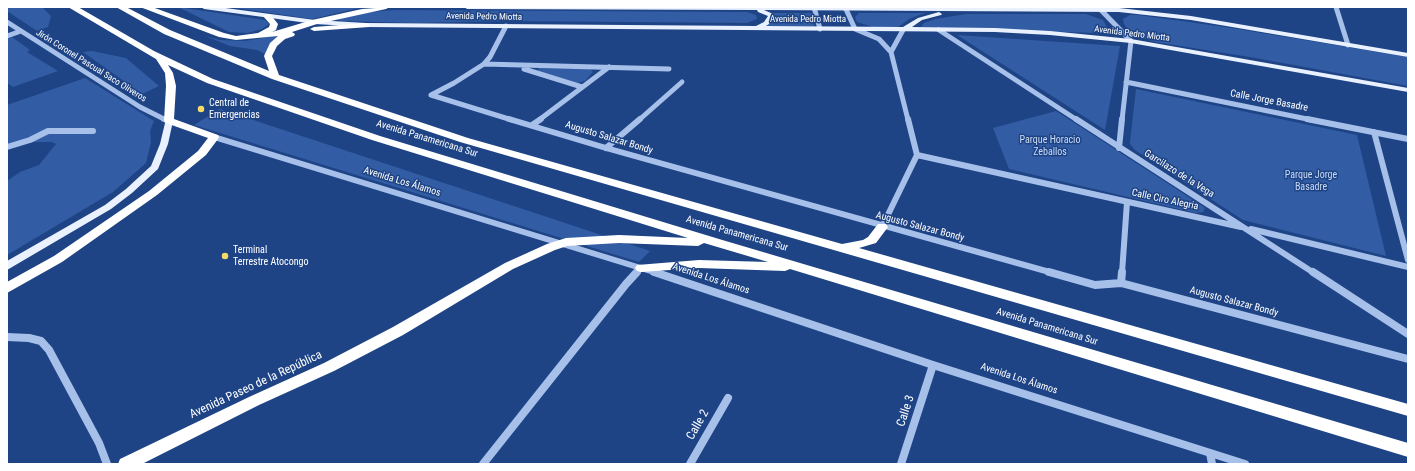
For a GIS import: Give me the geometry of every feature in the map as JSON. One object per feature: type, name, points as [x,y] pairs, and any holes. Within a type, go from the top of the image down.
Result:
[{"type":"highway","name":"Avenida Panamericana Sur","points":[[72,7],[160,58],[210,81],[376,138],[715,242],[1408,450]]},
{"type":"highway","name":"Avenida Panamericana Sur","points":[[120,7],[167,32],[276,77],[464,140],[1408,410]]},
{"type":"highway","points":[[144,7],[222,35],[236,38],[277,34],[315,22],[386,7]]},
{"type":"highway","points":[[253,37],[273,28],[274,24],[267,16]]},
{"type":"highway","points":[[276,77],[268,56],[273,45],[282,37],[309,29],[366,25]]},
{"type":"highway","points":[[160,58],[169,73],[171,86],[169,120]]},
{"type":"highway","name":"Avenida Los Álamos","points":[[169,120],[214,137]]},
{"type":"highway","points":[[7,288],[58,259],[153,193],[202,153],[214,137]]},
{"type":"highway","points":[[839,247],[860,244],[872,240],[882,227]]},
{"type":"highway","name":"Avenida Paseo de la República","points":[[126,464],[254,401],[329,367],[398,331],[509,266],[559,244],[566,242],[619,239],[715,242]]},
{"type":"highway","points":[[641,268],[699,264],[802,268]]},
{"type":"main road","name":"Avenida Pedro Miotta","points":[[204,7],[315,22],[366,25],[995,30],[1050,33],[1130,41],[1408,90]]},
{"type":"main road","name":"Avenida Pedro Miotta","points":[[467,7],[757,10],[815,8],[957,10],[1119,9],[1191,18],[1408,55]]},
{"type":"main road","points":[[751,29],[760,27],[770,20],[769,14],[757,10]]},
{"type":"main road","points":[[904,30],[920,19],[957,10]]},
{"type":"main road","points":[[7,266],[108,207],[129,191],[155,167],[164,144],[169,120]]},
{"type":"street","points":[[1336,7],[1348,45]]},
{"type":"street","points":[[815,8],[820,29]]},
{"type":"street","points":[[846,8],[855,29],[879,39],[891,52],[918,155],[882,227]]},
{"type":"street","points":[[1099,8],[1130,41],[1119,148]]},
{"type":"street","name":"Jirón Coronel Pascual Saco Oliveros","points":[[7,22],[140,107],[169,120]]},
{"type":"street","points":[[484,64],[490,57],[506,26]]},
{"type":"street","points":[[891,52],[894,44],[904,30]]},
{"type":"street","name":"Garcilazo de la Vega","points":[[939,30],[1408,334]]},
{"type":"street","points":[[7,36],[22,31]]},
{"type":"street","points":[[484,64],[669,69]]},
{"type":"street","name":"Augusto Salazar Bondy","points":[[484,64],[454,83],[431,95],[606,148],[882,227],[1094,285],[1121,283],[1408,359]]},
{"type":"street","points":[[516,66],[582,87]]},
{"type":"street","points":[[532,125],[608,67]]},
{"type":"street","points":[[606,148],[682,82]]},
{"type":"street","name":"Calle Jorge Basadre","points":[[1126,82],[1408,139]]},
{"type":"street","points":[[7,147],[30,140],[48,131],[93,131]]},
{"type":"street","points":[[1374,132],[1408,260]]},
{"type":"street","name":"Avenida Los Álamos","points":[[214,137],[641,268],[933,365],[1245,464]]},
{"type":"street","name":"Calle Ciro Alegria","points":[[918,155],[1246,228],[1408,267]]},
{"type":"street","points":[[1121,283],[1127,202]]},
{"type":"street","points":[[483,464],[626,284],[641,268]]},
{"type":"street","points":[[10,337],[29,338],[41,341],[49,350],[99,443],[107,464]]},
{"type":"street","name":"Calle 3","points":[[901,464],[933,365]]},
{"type":"street","name":"Calle 2","points":[[690,464],[728,398]]},
{"type":"street","points":[[1210,453],[1212,464]]},
{"type":"green space","points":[[7,7],[42,7],[51,16],[48,27],[37,31],[7,11]]},
{"type":"green space","points":[[178,7],[265,20],[269,24],[262,29],[248,33],[229,32]]},
{"type":"green space","points":[[229,7],[364,7],[312,19]]},
{"type":"green space","points":[[393,10],[747,12],[756,15],[757,19],[747,23],[504,21],[415,23],[341,21],[337,19],[371,12]]},
{"type":"green space","points":[[770,13],[812,13],[814,26],[767,26],[773,17]]},
{"type":"green space","points":[[859,13],[925,13],[909,19],[898,27],[873,27],[857,22],[855,17]]},
{"type":"green space","points":[[966,14],[1086,14],[1103,20],[1108,29],[1106,32],[1094,33],[921,27],[924,23],[935,19]]},
{"type":"green space","points":[[1130,15],[1225,27],[1408,57],[1408,86],[1250,57],[1155,42],[1133,35],[1128,30],[1123,19]]},
{"type":"green space","points":[[279,35],[265,54],[257,50],[230,46],[205,36],[220,40],[245,41]]},
{"type":"green space","points":[[957,35],[1120,46],[1105,130]]},
{"type":"green space","points":[[12,37],[30,50],[27,52],[58,71],[13,87],[7,83],[7,39]]},
{"type":"green space","points":[[92,51],[126,58],[159,86],[142,94],[83,52]]},
{"type":"green space","points":[[539,68],[590,69],[593,72],[585,81],[577,83],[537,71]]},
{"type":"green space","points":[[85,78],[154,121],[150,131],[151,142],[146,163],[113,192],[7,255],[7,181],[20,172],[39,165],[56,144],[52,142],[27,142],[7,145],[7,105]]},
{"type":"green space","name":"Parque Jorge Basadre","points":[[1136,89],[1357,135],[1386,256],[1243,220],[1135,150],[1130,142]]},
{"type":"green space","points":[[220,109],[650,251],[639,262],[194,125]]},
{"type":"green space","name":"Parque Horacio Zeballos","points":[[1056,111],[1201,205],[1205,208],[1203,212],[1196,213],[1009,169],[993,128]]},
{"type":"place","name":"Central de Emergencias","points":[[201,109]]},
{"type":"place","name":"Terminal Terrestre Atocongo","points":[[225,256]]}]
